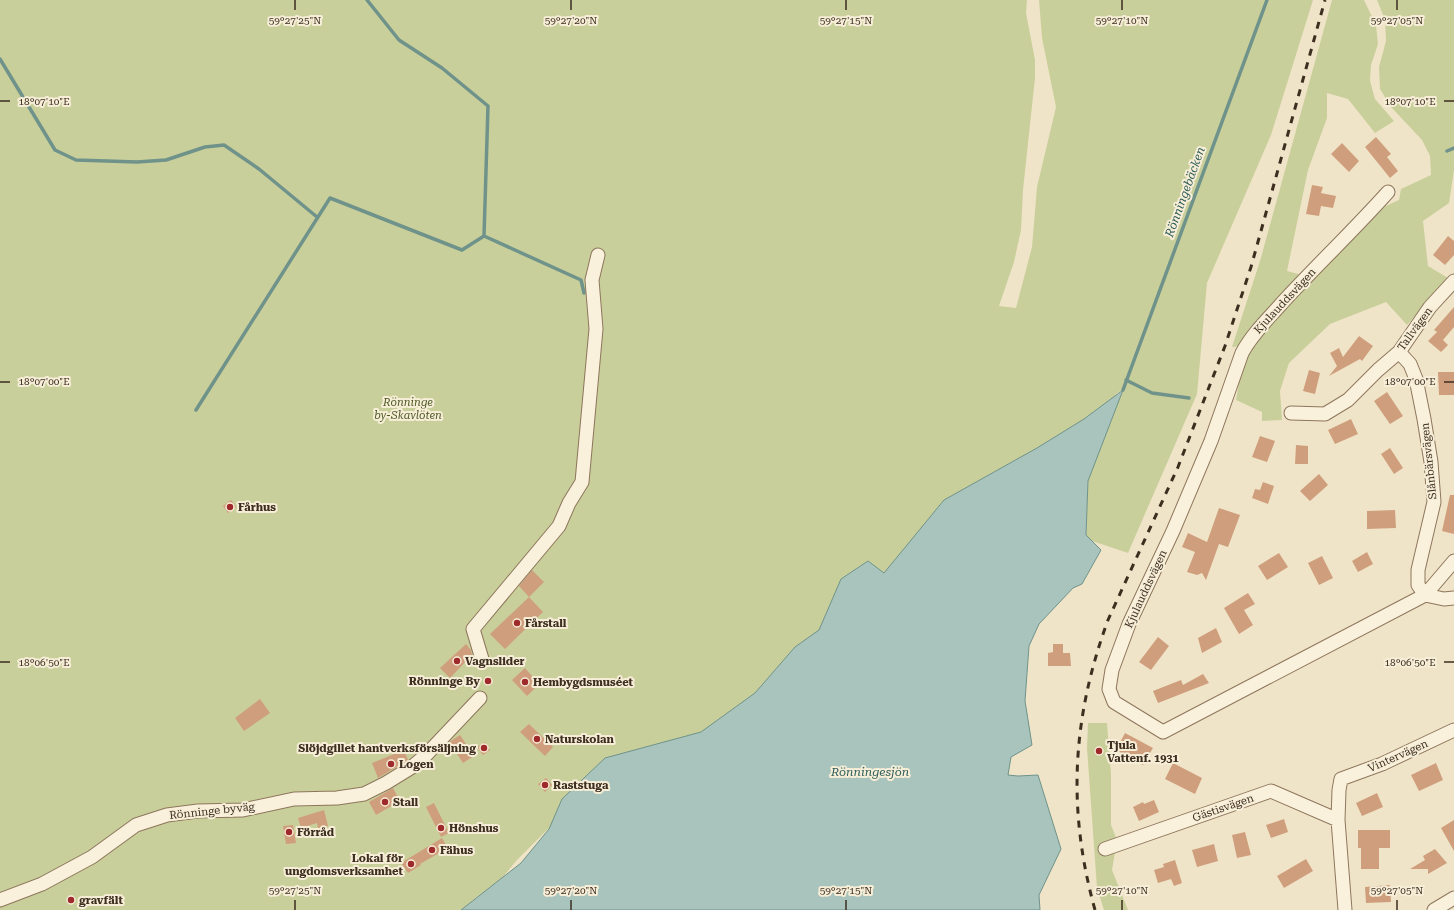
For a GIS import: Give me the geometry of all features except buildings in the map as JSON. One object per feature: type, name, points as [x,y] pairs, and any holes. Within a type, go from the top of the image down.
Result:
[{"type":"street","name":"Kjulauddsvägen","points":[[1388,192],[1363,220],[1301,283],[1245,346],[1208,448],[1173,531],[1129,624],[1112,670],[1110,689],[1114,702],[1163,732],[1425,595]]},
{"type":"street","points":[[482,659],[473,629],[559,526],[569,503],[582,482],[596,329],[592,280],[598,255]]},
{"type":"street","name":"Tallvägen","points":[[1291,413],[1325,414],[1348,400],[1378,370],[1399,352],[1430,307],[1454,281]]},
{"type":"street","name":"Slånbärsvägen","points":[[1399,352],[1410,364],[1416,379],[1431,462],[1434,502],[1418,570],[1418,585],[1425,595]]},
{"type":"street","points":[[1454,561],[1425,595],[1444,599],[1454,598]]},
{"type":"street","name":"Rönninge byväg","points":[[0,900],[42,884],[92,857],[136,825],[168,815],[243,810],[294,799],[337,798],[364,794],[386,783],[420,760],[480,698]]},
{"type":"street","name":"Vintervägen","points":[[1338,820],[1341,779],[1382,764],[1454,730]]},
{"type":"street","name":"Gästisvägen","points":[[1105,850],[1270,791],[1338,820]]},
{"type":"street","points":[[1338,820],[1345,910]]},
{"type":"street","points":[[1434,910],[1454,898]]},
{"type":"green space","name":"Rönninge by-Skavlöten","points":[[0,0],[1027,0],[1026,13],[1035,60],[1035,78],[1023,190],[1021,230],[1014,262],[999,306],[1016,308],[1032,247],[1037,187],[1056,107],[1042,38],[1039,0],[1313,0],[1271,135],[1207,283],[1197,394],[1128,553],[1092,541],[1086,535],[1088,481],[1122,390],[1116,394],[1107,416],[824,627],[752,713],[587,775],[583,779],[572,800],[555,822],[517,860],[497,884],[478,896],[462,910],[0,910]]},
{"type":"green space","points":[[1332,0],[1364,0],[1376,25],[1378,44],[1371,65],[1370,81],[1375,99],[1394,121],[1375,133],[1348,99],[1327,93],[1327,118],[1308,170],[1287,271],[1302,275],[1241,346],[1232,347],[1260,261]]},
{"type":"green space","points":[[1377,0],[1454,0],[1454,170],[1449,203],[1423,221],[1428,266],[1448,278],[1407,325],[1386,302],[1330,324],[1289,363],[1280,391],[1282,420],[1262,421],[1262,412],[1236,400],[1243,360],[1248,348],[1377,210],[1399,200],[1401,189],[1431,175],[1430,156],[1422,140],[1391,107],[1380,89],[1379,67],[1386,41],[1385,20]]},
{"type":"green space","points":[[1088,723],[1107,723],[1111,774],[1111,825],[1117,840],[1112,870],[1128,910],[1104,910],[1097,888],[1087,748]]},
{"type":"water","name":"Rönningesjön","points":[[1123,390],[1088,481],[1086,535],[1101,550],[1082,584],[1073,588],[1039,624],[1029,646],[1025,701],[1032,745],[1011,757],[1008,775],[1038,775],[1061,849],[1039,895],[1040,910],[461,910],[521,863],[549,829],[562,799],[605,758],[701,732],[755,693],[795,647],[819,630],[841,579],[868,561],[884,573],[944,500],[1037,448],[1084,419]]},
{"type":"waterway","points":[[367,0],[399,40],[442,68],[488,106],[484,236],[581,280],[584,293]]},
{"type":"waterway","name":"Rönningebäcken","points":[[1123,390],[1267,0]]},
{"type":"waterway","points":[[0,59],[55,150],[76,160],[137,162],[166,160],[205,147],[224,145],[259,169],[317,217]]},
{"type":"waterway","points":[[1447,151],[1454,148]]},
{"type":"waterway","points":[[196,410],[330,198],[462,250],[484,236]]},
{"type":"waterway","points":[[1126,380],[1152,393],[1189,398]]},
{"type":"railway","points":[[1095,910],[1086,873],[1080,836],[1077,800],[1081,728],[1087,692],[1096,656],[1108,620],[1178,467],[1225,346],[1251,267],[1325,0]]},
{"type":"place","name":"Fårhus","points":[[230,507]]},
{"type":"place","name":"Fårstall","points":[[517,623]]},
{"type":"place","name":"Vagnslider","points":[[457,661]]},
{"type":"place","name":"Rönninge By","points":[[488,681]]},
{"type":"place","name":"Hembygdsmuséet","points":[[525,682]]},
{"type":"place","name":"Naturskolan","points":[[537,739]]},
{"type":"place","name":"Slöjdgillet hantverksförsäljning","points":[[484,748]]},
{"type":"place","name":"Tjula Vattenf. 1931","points":[[1099,751]]},
{"type":"place","name":"Logen","points":[[391,764]]},
{"type":"place","name":"Raststuga","points":[[545,785]]},
{"type":"place","name":"Stall","points":[[385,802]]},
{"type":"place","name":"Hönshus","points":[[441,828]]},
{"type":"place","name":"Förråd","points":[[289,832]]},
{"type":"place","name":"Fähus","points":[[432,850]]},
{"type":"place","name":"Lokal för ungdomsverksamhet","points":[[411,864]]},
{"type":"place","name":"gravfält","points":[[71,900]]}]
